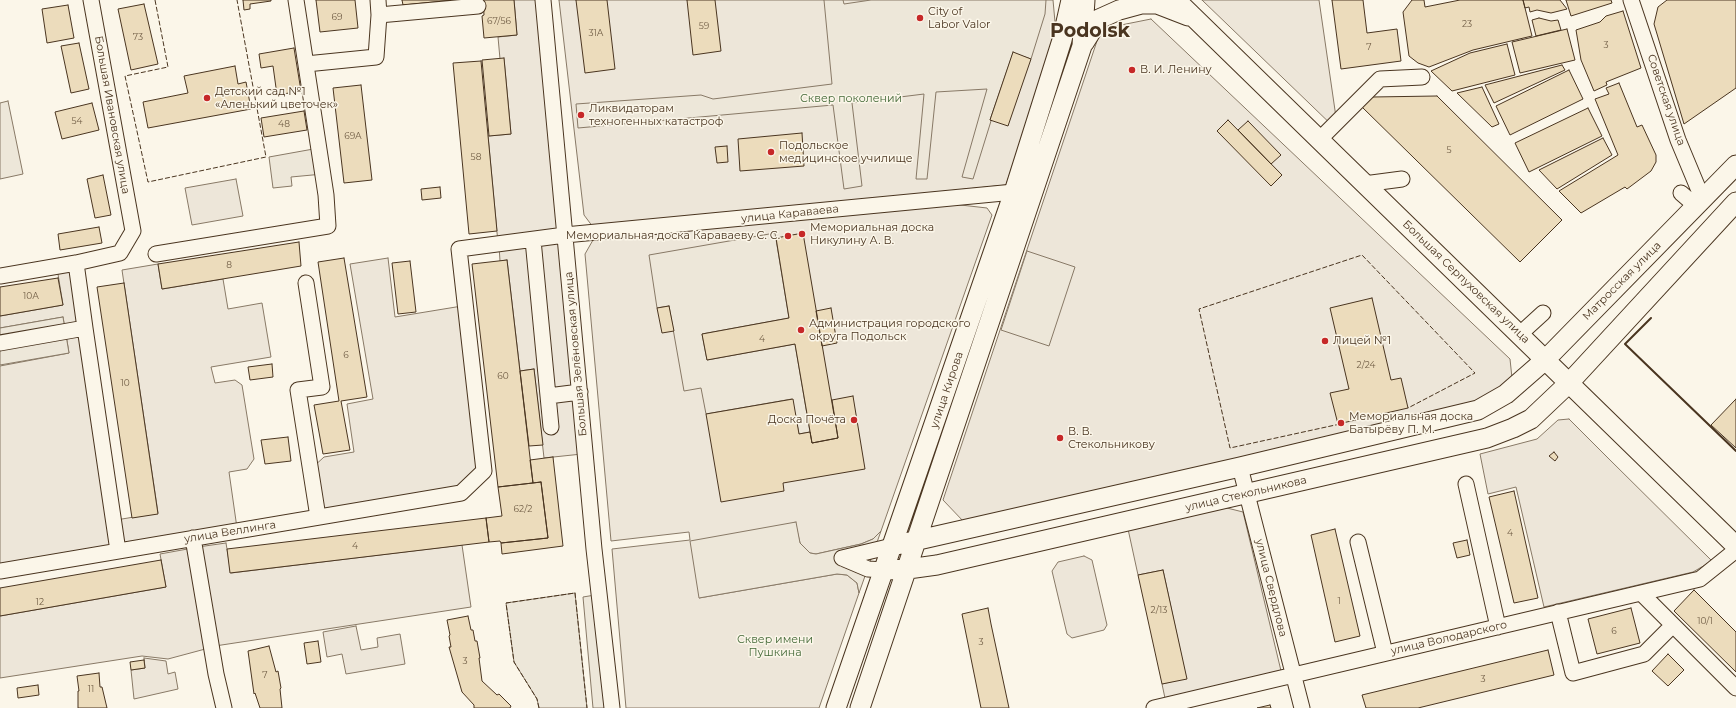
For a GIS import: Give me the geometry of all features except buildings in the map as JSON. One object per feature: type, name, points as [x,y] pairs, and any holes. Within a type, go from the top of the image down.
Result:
[{"type":"main road","name":"улица Кирова","points":[[836,708],[1014,192],[1062,40],[1070,0]]},
{"type":"main road","name":"улица Кирова","points":[[860,708],[908,569],[1082,46],[1085,0]]},
{"type":"main road","name":"Большая Серпуховская улица","points":[[1176,0],[1736,546]]},
{"type":"main road","points":[[1082,46],[1099,19],[1119,10],[1141,4],[1158,4],[1195,19]]},
{"type":"main road","name":"Матросская улица","points":[[1240,467],[1478,410],[1506,394],[1545,360],[1736,166]]},
{"type":"main road","points":[[1568,383],[1736,202]]},
{"type":"main road","name":"улица Стекольникова","points":[[884,570],[908,569],[937,565],[1487,438],[1531,419],[1568,383]]},
{"type":"main road","points":[[892,546],[1240,467]]},
{"type":"main road","points":[[884,570],[917,540]]},
{"type":"street","name":"Большая Ивановская улица","points":[[76,263],[120,253],[133,231],[91,0]]},
{"type":"street","points":[[156,254],[328,226],[326,195],[296,0]]},
{"type":"street","points":[[306,64],[376,57],[379,15],[378,0]]},
{"type":"street","name":"Большая Зелёновская улица","points":[[543,0],[594,549],[612,708]]},
{"type":"street","name":"Советская улица","points":[[1631,0],[1678,140],[1704,198]]},
{"type":"street","points":[[379,15],[478,6]]},
{"type":"street","points":[[1319,140],[1380,79],[1422,77]]},
{"type":"street","points":[[1364,184],[1402,179]]},
{"type":"street","name":"улица Караваева","points":[[460,493],[484,471],[459,249],[565,235],[1014,192]]},
{"type":"street","points":[[1680,193],[1704,198]]},
{"type":"street","points":[[533,240],[551,427]]},
{"type":"street","points":[[0,276],[76,263],[118,551]]},
{"type":"street","points":[[306,283],[322,387],[298,390],[318,517]]},
{"type":"street","points":[[1520,334],[1543,313]]},
{"type":"street","points":[[0,343],[85,328]]},
{"type":"street","points":[[548,396],[580,392]]},
{"type":"street","name":"улица Свердлова","points":[[1240,467],[1302,708]]},
{"type":"street","points":[[1466,484],[1498,627]]},
{"type":"street","name":"улица Веллинга","points":[[0,571],[460,493]]},
{"type":"street","points":[[193,538],[216,674],[224,708]]},
{"type":"street","points":[[1358,542],[1385,653]]},
{"type":"street","points":[[884,570],[868,569],[842,558],[892,546]]},
{"type":"street","name":"улица Володарского","points":[[1154,708],[1700,579],[1736,550]]},
{"type":"street","points":[[1641,593],[1736,688]]},
{"type":"street","points":[[1558,612],[1573,673],[1644,654],[1673,625]]},
{"type":"green space","points":[[514,0],[538,0],[561,234],[498,243],[488,136],[511,134],[504,59],[500,59],[498,37],[517,35]]},
{"type":"green space","name":"Сквер поколений","points":[[559,0],[1053,0],[1056,33],[1006,185],[593,227],[584,215]]},
{"type":"green space","points":[[1202,0],[1319,0],[1338,131]]},
{"type":"green space","points":[[1151,19],[1510,359],[1512,378],[1503,391],[1453,411],[964,522],[943,500],[1101,29]]},
{"type":"green space","points":[[236,179],[243,216],[192,225],[185,188]]},
{"type":"green space","name":"Сквер имени Пушкина","points":[[952,204],[987,208],[992,215],[881,531],[873,539],[861,544],[816,554],[810,553],[800,543],[795,522],[699,598],[837,574],[847,575],[857,583],[859,593],[819,708],[626,708],[612,549],[690,540],[689,532],[611,541],[585,254],[593,240]]},
{"type":"green space","points":[[562,237],[582,454],[544,458],[534,369],[520,371],[507,260],[500,261],[499,246]]},
{"type":"green space","points":[[388,258],[395,317],[462,306],[481,470],[458,491],[320,514],[312,468],[324,457],[354,452],[347,404],[373,399],[350,264]]},
{"type":"green space","points":[[158,264],[162,289],[223,279],[228,309],[262,303],[271,357],[211,367],[215,383],[235,380],[242,385],[254,459],[247,469],[229,472],[237,528],[120,548],[116,520],[158,513],[122,270]]},
{"type":"green space","points":[[74,265],[116,548],[0,568],[0,366],[69,353],[63,317],[0,328],[0,316],[63,305],[57,268]]},
{"type":"green space","points":[[1569,419],[1712,561],[1693,572],[1544,607],[1516,487],[1488,494],[1480,454],[1537,439],[1558,420]]},
{"type":"green space","points":[[1223,507],[1243,512],[1282,675],[1166,703],[1162,684],[1186,678],[1163,570],[1138,575],[1128,529]]},
{"type":"green space","points":[[226,543],[231,573],[462,545],[471,607],[215,646],[198,547]]},
{"type":"green space","points":[[193,548],[209,648],[168,659],[142,656],[0,678],[0,616],[166,587],[160,554]]},
{"type":"green space","points":[[1084,556],[1092,560],[1107,625],[1104,630],[1072,638],[1067,634],[1052,571],[1058,562]]},
{"type":"green space","points":[[356,626],[361,650],[378,647],[377,638],[400,634],[405,664],[346,674],[342,654],[327,657],[323,632]]},
{"type":"green space","points":[[144,658],[166,661],[168,674],[175,672],[178,689],[134,699],[131,670],[145,668]]},
{"type":"shaded area","points":[[824,0],[843,0],[844,4],[871,0],[1046,0],[1045,14],[1031,59],[1013,53],[990,120],[991,121],[973,179],[962,177],[987,89],[936,92],[927,179],[916,179],[924,94],[852,103],[862,186],[844,189],[833,105],[578,128],[576,104],[701,95],[713,99],[832,84]]},
{"type":"shaded area","points":[[8,101],[23,174],[0,179],[0,103]]},
{"type":"shaded area","points":[[319,148],[323,174],[291,177],[292,186],[273,188],[269,157]]},
{"type":"shaded area","points":[[775,233],[789,318],[702,334],[707,360],[795,344],[810,432],[799,434],[792,399],[706,414],[701,388],[684,391],[669,306],[657,308],[649,255]]},
{"type":"shaded area","points":[[1027,251],[1075,267],[1049,346],[1001,330]]},
{"type":"shaded area","points":[[63,317],[69,353],[0,365],[0,328]]},
{"type":"shaded area","points":[[796,522],[800,543],[810,553],[816,554],[861,544],[873,539],[881,531],[859,593],[857,583],[847,575],[837,574],[699,598],[690,541]]},
{"type":"shaded area","points":[[575,593],[587,708],[539,708],[537,699],[514,662],[506,603]]},
{"type":"shaded area","points":[[595,595],[605,708],[593,708],[583,597]]},
{"type":"fence","points":[[155,0],[168,67],[125,76],[148,182],[266,157],[237,0]]},
{"type":"fence","points":[[1340,424],[1230,448],[1199,309],[1362,255],[1475,373],[1408,408]]},
{"type":"fence","points":[[539,708],[537,699],[514,662],[506,603],[575,593],[587,708]]},
{"type":"wall","points":[[1651,318],[1625,344],[1736,451]]},
{"type":"place","name":"City of Labor Valor","points":[[920,18]]},
{"type":"place","name":"В. И. Ленину","points":[[1132,70]]},
{"type":"place","name":"Детский сад №1 «Аленький цветочек»","points":[[207,98]]},
{"type":"place","name":"Ликвидаторам техногенных катастроф","points":[[581,115]]},
{"type":"place","name":"Подольское медицинское училище","points":[[771,152]]},
{"type":"place","name":"Мемориальная доска Никулину А. В.","points":[[802,234]]},
{"type":"place","name":"Мемориальная доска Караваеву С. С.","points":[[788,236]]},
{"type":"place","name":"Администрация городского округа Подольск","points":[[801,330]]},
{"type":"place","name":"Лицeй №1","points":[[1325,341]]},
{"type":"place","name":"Доска Почёта","points":[[854,420]]},
{"type":"place","name":"Мемориальная доска Батырёву П. М.","points":[[1341,423]]},
{"type":"place","name":"В. В. Стекольникову","points":[[1060,438]]},
{"type":"district","name":"Podolsk","points":[[1090,31]]}]
